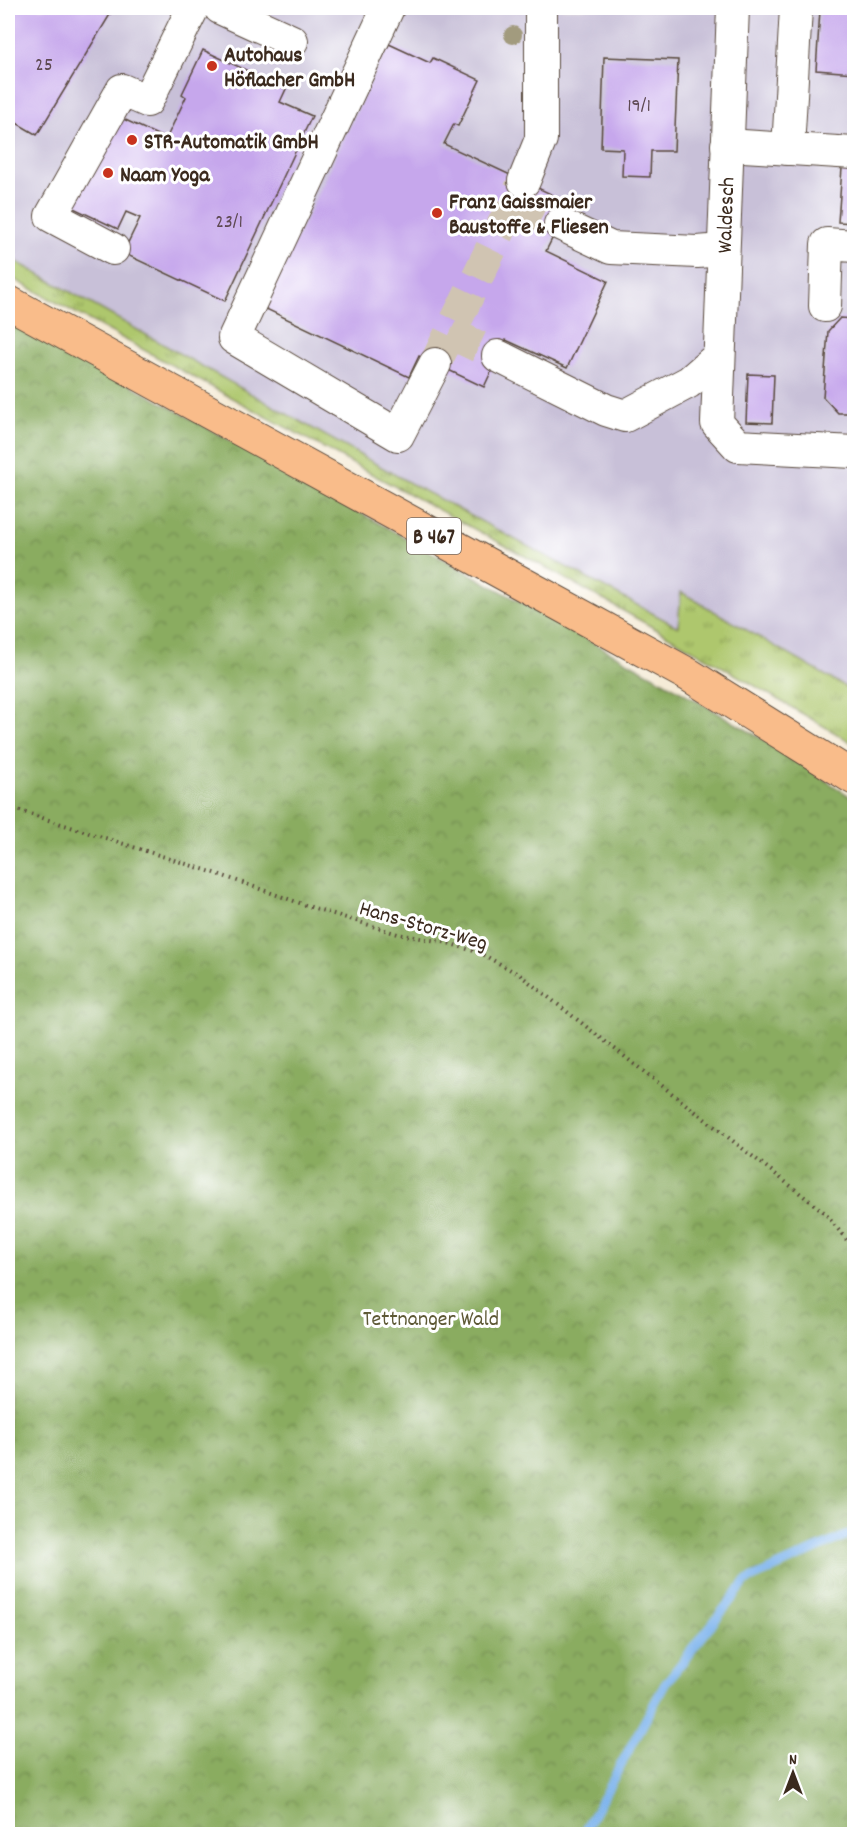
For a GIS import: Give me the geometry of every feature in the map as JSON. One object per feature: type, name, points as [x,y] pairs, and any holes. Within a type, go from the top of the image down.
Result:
[{"type":"main road","name":"B 467","points":[[8,302],[688,675],[855,778]]},
{"type":"street","points":[[113,249],[51,216],[122,90],[147,101],[193,8]]},
{"type":"street","points":[[220,8],[292,41]]},
{"type":"street","points":[[388,8],[234,338],[398,435],[435,364]]},
{"type":"street","points":[[524,181],[541,139],[541,8]]},
{"type":"street","name":"Waldesch","points":[[733,8],[717,423],[738,446],[855,452]]},
{"type":"street","points":[[788,149],[796,8]]},
{"type":"street","points":[[727,145],[855,153]]},
{"type":"street","points":[[560,224],[611,248],[697,252],[723,250]]},
{"type":"street","points":[[825,306],[827,244],[855,246]]},
{"type":"street","points":[[498,356],[606,410],[625,416],[689,382],[719,356]]},
{"type":"path","name":"Hans-Storz-Weg","points":[[8,807],[218,874],[311,908],[398,934],[448,943],[480,954],[520,975],[824,1212],[855,1249]]},
{"type":"shaded area","points":[[8,8],[854,8],[854,730],[678,629],[360,455],[8,257]]},
{"type":"green space","points":[[8,257],[408,482],[678,627],[681,592],[854,692],[854,744],[697,652],[530,559],[8,276]]},
{"type":"green space","name":"Tettnanger Wald","points":[[8,317],[677,689],[769,743],[854,799],[854,1834],[8,1834]]},
{"type":"building","points":[[8,8],[114,8],[37,135],[8,118]]},
{"type":"building","points":[[820,10],[854,12],[854,73],[816,70]]},
{"type":"building","name":"Franz Gaissmaier Baustoffe & Fliesen","points":[[389,44],[430,63],[433,58],[480,80],[458,126],[454,124],[444,144],[570,203],[546,251],[608,281],[567,368],[506,340],[484,387],[419,356],[409,377],[264,308]]},
{"type":"building","points":[[203,50],[286,89],[280,102],[312,116],[225,301],[123,253],[140,218],[126,212],[118,229],[67,205],[117,116],[166,139],[186,97],[182,94]]},
{"type":"building","points":[[604,57],[678,60],[674,151],[651,151],[650,177],[622,176],[623,149],[601,148]]},
{"type":"building","points":[[842,168],[854,169],[854,223],[838,222]]},
{"type":"building","points":[[840,318],[854,319],[854,413],[838,413],[823,397],[828,331]]},
{"type":"building","points":[[748,374],[774,375],[772,423],[746,422]]},
{"type":"waterway","points":[[583,1834],[665,1684],[746,1581],[854,1532]]},
{"type":"tunnel","points":[[435,364],[524,181]]},
{"type":"tunnel","points":[[513,203],[560,224]]},
{"type":"tunnel","points":[[450,333],[498,356]]},
{"type":"place","name":"Autohaus Höflacher GmbH","points":[[212,66]]},
{"type":"place","name":"STR-Automatik GmbH","points":[[132,140]]},
{"type":"place","name":"Naam Yoga","points":[[108,173]]},
{"type":"place","name":"Franz Gaissmaier Baustoffe & Fliesen","points":[[437,213]]}]
